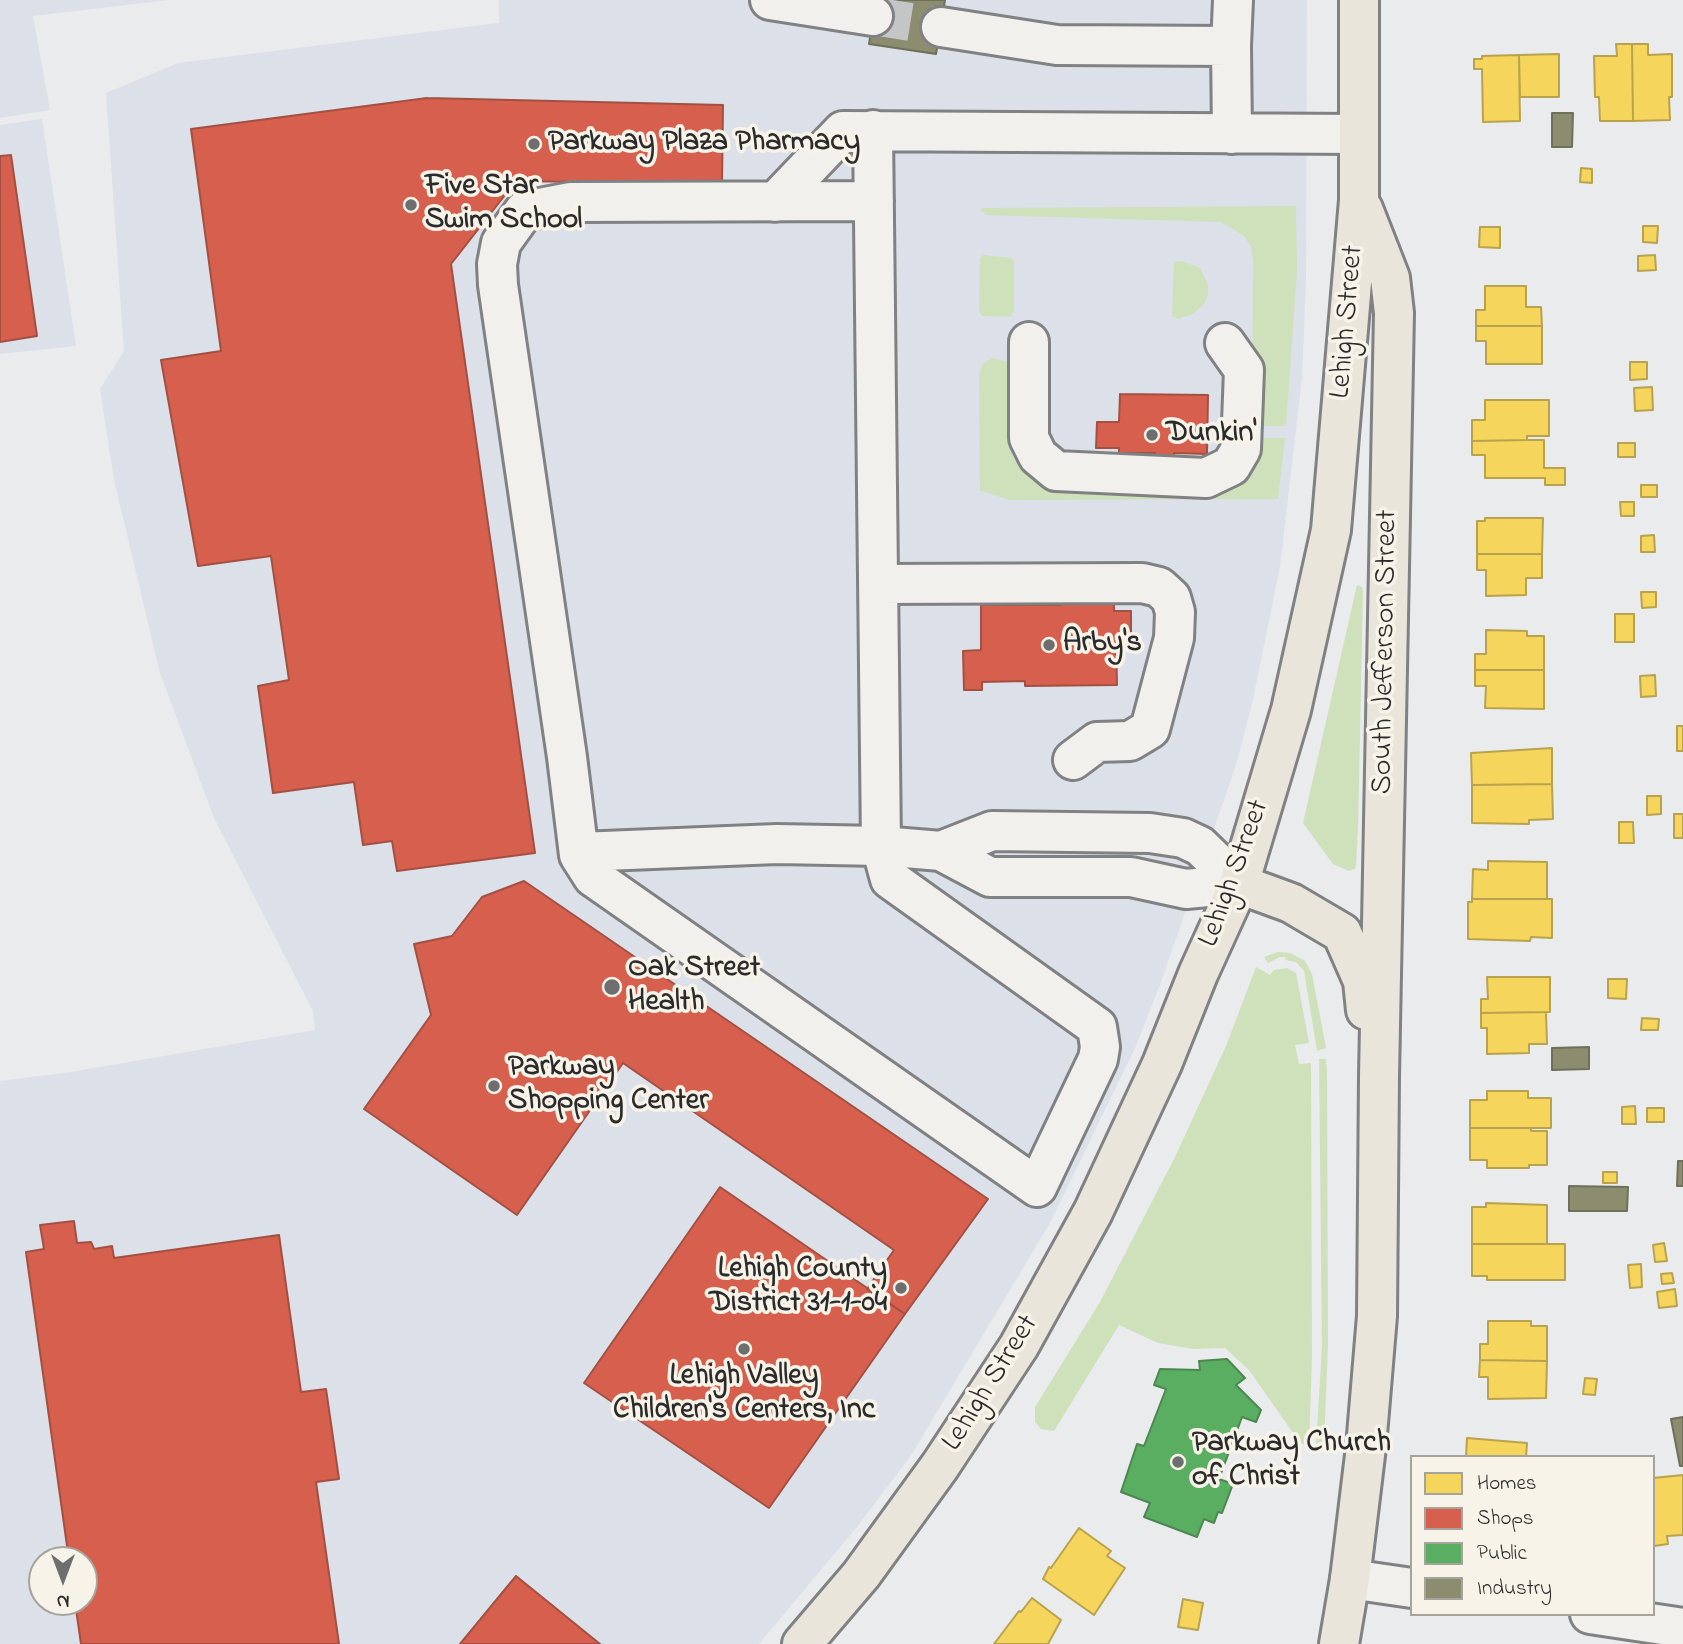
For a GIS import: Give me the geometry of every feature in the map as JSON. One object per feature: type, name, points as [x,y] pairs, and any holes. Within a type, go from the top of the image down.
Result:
[{"type":"main road","name":"Lehigh Street","points":[[802,1644],[860,1575],[916,1499],[1019,1346],[1093,1212],[1162,1065],[1198,974],[1239,884],[1291,710],[1331,530],[1359,201],[1359,0]]},
{"type":"main road","name":"South Jefferson Street","points":[[1339,1644],[1366,1447],[1377,1315],[1378,1109],[1394,313],[1390,278],[1359,201]]},
{"type":"main road","name":"South Jefferson Street","points":[[1239,884],[1292,903],[1342,933],[1363,981],[1378,1109]]},
{"type":"street","points":[[770,0],[873,16]]},
{"type":"street","points":[[1232,134],[1233,0]]},
{"type":"street","points":[[941,27],[1057,46],[1231,46]]},
{"type":"street","points":[[775,202],[858,131],[1359,134]]},
{"type":"street","points":[[858,131],[874,201],[881,846],[890,879],[1097,1027],[1100,1046],[1098,1059],[1037,1187],[586,864],[567,757],[498,285],[497,264],[501,243],[524,211],[571,202],[874,201]]},
{"type":"street","points":[[1029,342],[1029,438],[1038,456],[1056,471],[1206,478],[1231,466],[1241,449],[1244,370],[1225,343]]},
{"type":"street","points":[[878,584],[1142,583],[1159,587],[1171,598],[1175,612],[1174,638],[1150,729],[1130,741],[1097,742],[1073,760]]},
{"type":"street","points":[[586,864],[777,844],[881,846],[940,851],[990,877],[1131,877],[1186,889],[1239,884]]},
{"type":"street","points":[[1350,1579],[1410,1588]]},
{"type":"street","points":[[1603,1616],[1683,1628]]},
{"type":"shaded area","points":[[0,0],[168,0],[33,16],[50,110],[0,118]]},
{"type":"shaded area","name":"Parkway Shopping Center","points":[[499,0],[1307,0],[1306,282],[1302,378],[1280,566],[1252,704],[1236,765],[1136,1046],[1050,1223],[910,1457],[856,1528],[759,1644],[0,1644],[0,1081],[71,1072],[315,1030],[313,1011],[214,818],[160,673],[114,480],[100,389],[124,351],[106,93],[178,63],[499,23]]},
{"type":"shaded area","points":[[42,119],[76,346],[0,354],[0,342],[37,336],[11,155],[0,156],[0,125]]},
{"type":"green space","points":[[1296,206],[1297,272],[1286,426],[1252,426],[1253,262],[1251,246],[1244,236],[1221,222],[986,215],[980,209],[983,208]]},
{"type":"green space","points":[[983,255],[1011,258],[1014,261],[1014,311],[1010,317],[982,316],[979,311],[980,258]]},
{"type":"green space","points":[[1181,261],[1200,268],[1208,285],[1208,295],[1204,304],[1193,314],[1178,319],[1172,316],[1174,262]]},
{"type":"green space","points":[[991,358],[1009,362],[1009,432],[1015,448],[1195,491],[1258,438],[1285,438],[1278,499],[1009,500],[980,490],[979,373],[983,364]]},
{"type":"green space","points":[[1357,585],[1362,587],[1363,592],[1358,829],[1356,865],[1355,869],[1349,871],[1333,864],[1303,823]]},
{"type":"green space","points":[[1278,952],[1290,953],[1305,961],[1312,974],[1326,1048],[1317,1051],[1304,971],[1296,962],[1286,960],[1285,957],[1268,963],[1264,957]]},
{"type":"green space","points":[[1256,967],[1270,975],[1274,970],[1287,968],[1296,973],[1309,1043],[1295,1045],[1299,1064],[1311,1063],[1312,1358],[1309,1446],[1300,1443],[1249,1370],[1225,1348],[1193,1349],[1158,1343],[1119,1325],[1054,1431],[1041,1429],[1035,1422],[1035,1407],[1100,1302],[1176,1155],[1226,1046]]},
{"type":"green space","points":[[1319,1059],[1326,1059],[1327,1072],[1328,1344],[1324,1444],[1316,1446],[1322,1346]]},
{"type":"building: Homes","points":[[1616,44],[1632,44],[1633,121],[1600,121],[1599,97],[1595,97],[1594,56],[1617,56]]},
{"type":"building: Homes","points":[[1632,44],[1648,44],[1648,55],[1672,54],[1670,120],[1633,121]]},
{"type":"building: Homes","points":[[1559,54],[1559,97],[1520,97],[1519,55]]},
{"type":"building: Homes","points":[[1519,55],[1520,121],[1483,122],[1482,69],[1474,69],[1474,59],[1482,59],[1482,56]]},
{"type":"building: Homes","points":[[1581,168],[1592,169],[1592,183],[1580,182]]},
{"type":"building: Homes","points":[[1643,226],[1658,226],[1657,243],[1643,242]]},
{"type":"building: Homes","points":[[1480,227],[1500,227],[1500,248],[1479,247]]},
{"type":"building: Homes","points":[[1655,255],[1656,270],[1638,271],[1638,256]]},
{"type":"building: Homes","points":[[1485,286],[1526,286],[1526,307],[1541,307],[1542,326],[1476,326],[1476,310],[1485,310]]},
{"type":"building: Homes","points":[[1476,326],[1542,326],[1542,364],[1486,364],[1486,341],[1476,341]]},
{"type":"building: Homes","points":[[1630,362],[1647,362],[1647,379],[1630,380]]},
{"type":"building: Homes","points":[[1652,387],[1653,410],[1635,411],[1634,388]]},
{"type":"building: Homes","points":[[1485,400],[1549,400],[1549,436],[1527,436],[1527,440],[1472,441],[1472,420],[1485,420]]},
{"type":"building: Homes","points":[[1544,440],[1544,468],[1565,468],[1565,485],[1545,485],[1545,478],[1485,478],[1485,455],[1472,455],[1472,441]]},
{"type":"building: Homes","points":[[1618,443],[1635,443],[1635,457],[1618,457]]},
{"type":"building: Homes","points":[[1641,485],[1657,485],[1657,497],[1641,497]]},
{"type":"building: Homes","points":[[1620,502],[1634,502],[1634,516],[1621,516]]},
{"type":"building: Homes","points":[[1485,518],[1543,518],[1542,554],[1477,554],[1477,521],[1485,521]]},
{"type":"building: Homes","points":[[1654,535],[1655,552],[1641,552],[1641,536]]},
{"type":"building: Homes","points":[[1477,554],[1542,554],[1542,578],[1526,578],[1526,595],[1486,596],[1486,570],[1477,570]]},
{"type":"building: Homes","points":[[1641,592],[1656,592],[1656,607],[1642,608]]},
{"type":"building: Homes","points":[[1615,614],[1634,614],[1634,642],[1615,642]]},
{"type":"building: Homes","points":[[1486,630],[1527,631],[1527,636],[1544,636],[1544,670],[1475,670],[1475,654],[1486,654]]},
{"type":"building: Homes","points":[[1475,670],[1544,670],[1544,709],[1485,708],[1486,686],[1475,686]]},
{"type":"building: Homes","points":[[1655,675],[1656,696],[1641,697],[1640,676]]},
{"type":"building: Homes","points":[[1677,726],[1683,726],[1683,751],[1677,751]]},
{"type":"building: Homes","points":[[1552,748],[1552,784],[1472,785],[1471,753]]},
{"type":"building: Homes","points":[[1552,784],[1553,819],[1529,820],[1529,824],[1472,823],[1472,785]]},
{"type":"building: Homes","points":[[1647,796],[1661,796],[1661,814],[1647,815]]},
{"type":"building: Homes","points":[[1674,814],[1683,814],[1683,838],[1674,838]]},
{"type":"building: Homes","points":[[1619,822],[1633,822],[1634,843],[1619,843]]},
{"type":"building: Homes","points":[[1488,861],[1547,862],[1547,899],[1472,899],[1473,869],[1488,870]]},
{"type":"building: Homes","points":[[1472,899],[1552,899],[1552,938],[1531,937],[1530,941],[1468,939],[1468,902],[1472,902]]},
{"type":"building: Homes","points":[[1487,977],[1550,977],[1550,1012],[1481,1013],[1481,999],[1488,999]]},
{"type":"building: Homes","points":[[1608,979],[1627,979],[1626,999],[1608,998]]},
{"type":"building: Homes","points":[[1546,1012],[1547,1044],[1529,1044],[1529,1053],[1487,1054],[1487,1028],[1481,1028],[1481,1013]]},
{"type":"building: Homes","points":[[1642,1018],[1659,1019],[1658,1030],[1641,1030]]},
{"type":"building: Homes","points":[[1487,1091],[1528,1091],[1528,1098],[1551,1098],[1551,1128],[1470,1128],[1470,1100],[1487,1100]]},
{"type":"building: Homes","points":[[1635,1106],[1636,1124],[1622,1124],[1622,1107]]},
{"type":"building: Homes","points":[[1647,1108],[1664,1108],[1664,1122],[1647,1122]]},
{"type":"building: Homes","points":[[1470,1128],[1531,1128],[1531,1131],[1547,1131],[1547,1165],[1487,1168],[1487,1160],[1470,1160]]},
{"type":"building: Homes","points":[[1603,1172],[1617,1172],[1617,1183],[1603,1183]]},
{"type":"building: Homes","points":[[1486,1203],[1547,1205],[1547,1244],[1472,1244],[1472,1207],[1486,1207]]},
{"type":"building: Homes","points":[[1664,1243],[1667,1261],[1655,1262],[1653,1245]]},
{"type":"building: Homes","points":[[1472,1244],[1565,1244],[1565,1280],[1487,1280],[1487,1276],[1472,1276]]},
{"type":"building: Homes","points":[[1641,1264],[1642,1287],[1630,1288],[1628,1265]]},
{"type":"building: Homes","points":[[1672,1273],[1674,1283],[1662,1284],[1661,1274]]},
{"type":"building: Homes","points":[[1675,1289],[1677,1306],[1659,1308],[1657,1292]]},
{"type":"building: Homes","points":[[1488,1321],[1531,1321],[1531,1326],[1547,1326],[1547,1361],[1480,1360],[1480,1344],[1488,1344]]},
{"type":"building: Homes","points":[[1480,1360],[1547,1361],[1546,1398],[1488,1399],[1488,1377],[1479,1377]]},
{"type":"building: Homes","points":[[1585,1378],[1597,1379],[1595,1395],[1583,1394]]},
{"type":"building: Homes","points":[[1467,1438],[1527,1443],[1526,1455],[1466,1455]]},
{"type":"building: Homes","points":[[1683,1475],[1683,1535],[1667,1536],[1668,1544],[1655,1546],[1655,1478]]},
{"type":"building: Homes","points":[[1079,1528],[1111,1551],[1107,1556],[1125,1568],[1094,1615],[1043,1579]]},
{"type":"building: Homes","points":[[1032,1598],[1061,1620],[1048,1644],[994,1644],[1019,1611],[1021,1612]]},
{"type":"building: Homes","points":[[1183,1599],[1203,1603],[1198,1630],[1178,1627]]},
{"type":"building: Shops","points":[[427,98],[723,105],[722,184],[516,181],[451,264],[535,853],[397,871],[392,841],[363,845],[354,782],[273,793],[258,686],[289,680],[271,556],[198,566],[161,360],[221,351],[191,129]]},
{"type":"building: Shops","points":[[11,155],[37,336],[0,342],[0,156]]},
{"type":"building: Shops","name":"Dunkin'","points":[[1120,394],[1208,395],[1207,454],[1174,453],[1174,464],[1155,463],[1155,453],[1119,453],[1119,448],[1096,448],[1097,422],[1119,422]]},
{"type":"building: Shops","name":"Arby's","points":[[1061,595],[1114,595],[1114,611],[1131,611],[1131,641],[1116,641],[1117,685],[1025,686],[1025,681],[982,682],[982,690],[964,690],[963,651],[981,650],[981,605],[1061,605]]},
{"type":"building: Shops","name":"Parkway Shopping Center","points":[[524,881],[988,1199],[905,1314],[867,1289],[894,1250],[623,1063],[517,1215],[364,1109],[431,1015],[414,944],[452,936],[482,897]]},
{"type":"building: Shops","name":"Lehigh Valley Children's Centers, Inc","points":[[720,1187],[905,1314],[769,1508],[584,1383]]},
{"type":"building: Shops","points":[[74,1221],[77,1243],[91,1242],[94,1249],[112,1246],[114,1258],[279,1235],[301,1392],[326,1389],[339,1479],[316,1482],[339,1644],[81,1644],[77,1616],[98,1616],[98,1546],[67,1546],[26,1252],[44,1249],[40,1225]]},
{"type":"building: Shops","points":[[516,1576],[600,1644],[460,1644]]},
{"type":"building: Public","name":"Parkway Church of Christ","points":[[1227,1359],[1245,1378],[1236,1385],[1261,1410],[1256,1422],[1242,1417],[1219,1479],[1233,1484],[1222,1513],[1218,1512],[1214,1523],[1204,1519],[1197,1537],[1144,1517],[1150,1503],[1121,1492],[1137,1444],[1144,1446],[1166,1389],[1154,1385],[1160,1369],[1200,1370],[1199,1361]]},
{"type":"building: Industry","points":[[876,0],[945,0],[936,54],[869,44]]},
{"type":"building: Industry","points":[[1552,113],[1573,113],[1572,147],[1552,147]]},
{"type":"building: Industry","points":[[1589,1047],[1589,1069],[1552,1070],[1552,1048]]},
{"type":"building: Industry","points":[[1678,1161],[1683,1161],[1683,1186],[1677,1186]]},
{"type":"building: Industry","points":[[1569,1186],[1628,1187],[1627,1211],[1569,1211]]},
{"type":"building: Industry","points":[[1683,1417],[1683,1466],[1680,1466],[1671,1419]]},
{"type":"tunnel","points":[[873,16],[941,27]]},
{"type":"place","name":"Parkway Plaza Pharmacy","points":[[534,144]]},
{"type":"place","name":"Five Star Swim School","points":[[411,205]]},
{"type":"place","name":"Dunkin'","points":[[1152,435]]},
{"type":"place","name":"Arby's","points":[[1049,645]]},
{"type":"place","name":"Oak Street Health","points":[[612,987]]},
{"type":"place","name":"Parkway Shopping Center","points":[[494,1086]]},
{"type":"place","name":"Lehigh County District 31-1-04","points":[[901,1288]]},
{"type":"place","name":"Lehigh Valley Children's Centers, Inc","points":[[744,1349]]},
{"type":"place","name":"Parkway Church of Christ","points":[[1178,1462]]}]
